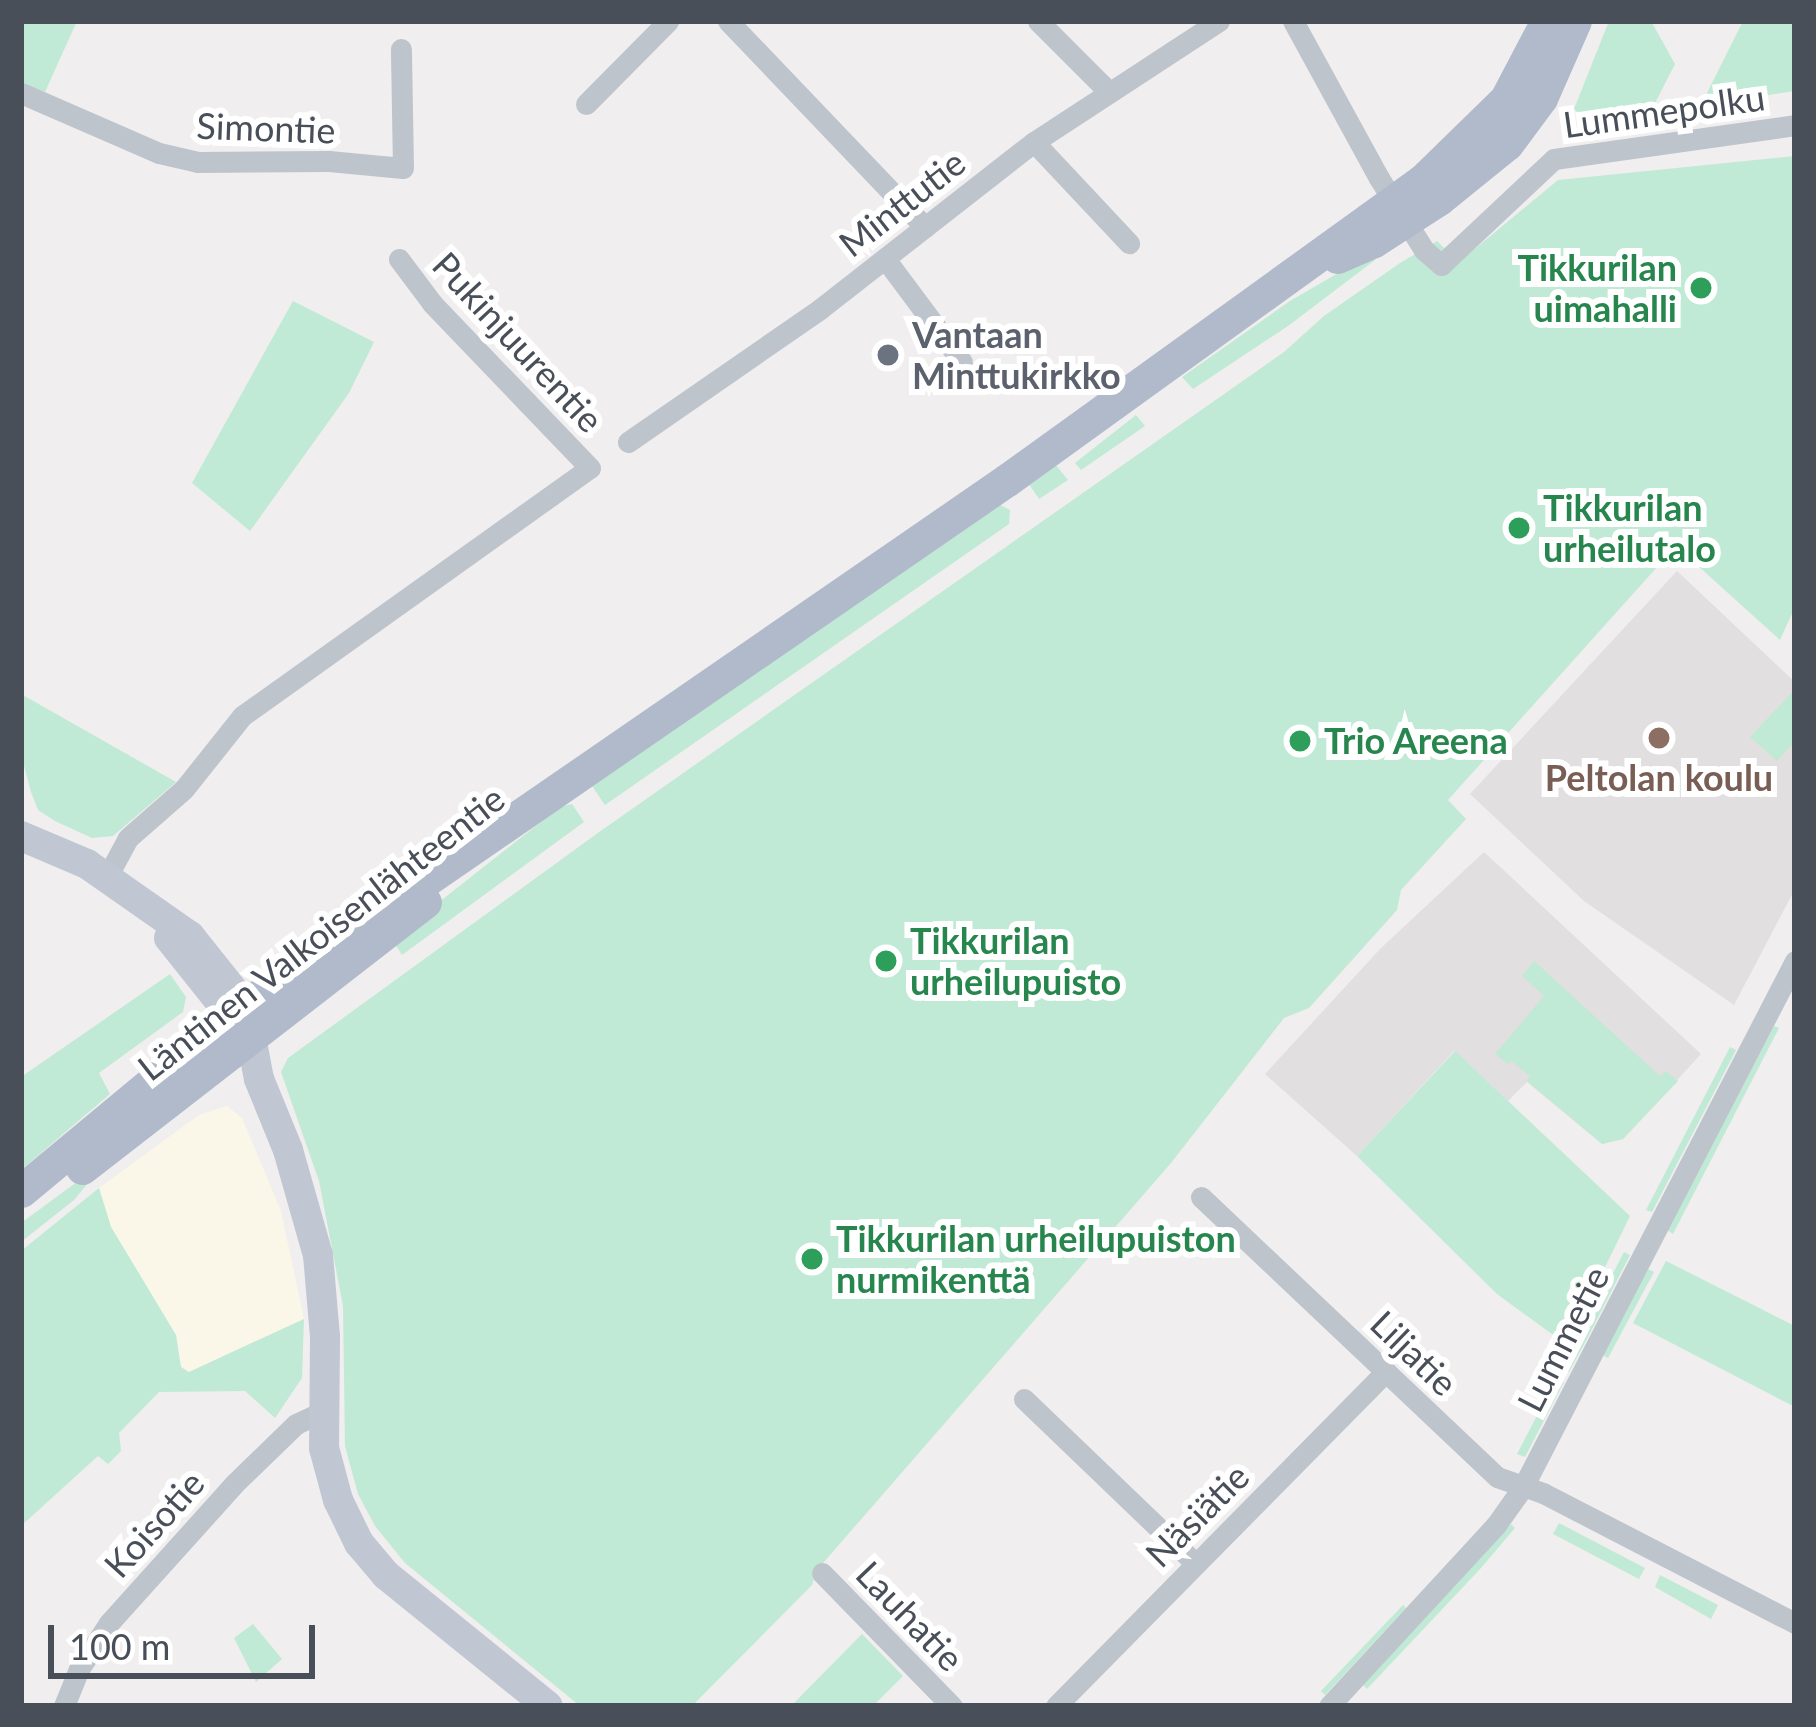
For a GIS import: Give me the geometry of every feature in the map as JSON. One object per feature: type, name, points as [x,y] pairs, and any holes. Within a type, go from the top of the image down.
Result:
[{"type":"main road","name":"Läntinen Valkoisenlähteentie","points":[[1400,210],[1506,99],[1546,21]]},
{"type":"main road","name":"Läntinen Valkoisenlähteentie","points":[[21,1191],[241,1020],[668,713],[1291,277],[1507,144],[1541,98],[1576,21]]},
{"type":"main road","name":"Läntinen Valkoisenlähteentie","points":[[21,1213],[241,1020]]},
{"type":"street","points":[[586,104],[668,21]]},
{"type":"street","points":[[728,21],[925,227]]},
{"type":"street","points":[[1038,21],[1109,92]]},
{"type":"street","name":"Minttutie","points":[[628,442],[886,260],[1034,142],[1220,21]]},
{"type":"street","points":[[1293,21],[1400,210]]},
{"type":"street","name":"Simontie","points":[[21,93],[159,153],[197,163],[329,161],[404,168],[401,49]]},
{"type":"street","name":"Lummepolku","points":[[1400,210],[1441,266],[1554,159],[1621,145],[1795,125]]},
{"type":"street","points":[[1034,142],[1129,243]]},
{"type":"street","name":"Pukinjuurentie","points":[[107,877],[128,838],[184,789],[242,716],[590,468],[432,303],[399,260]]},
{"type":"street","points":[[886,260],[962,362]]},
{"type":"street","points":[[21,836],[107,877],[190,936],[241,1020],[288,1150],[317,1255],[325,1337],[322,1412],[330,1477],[359,1543],[411,1599],[542,1704]]},
{"type":"street","name":"Lummetie","points":[[1330,1706],[1496,1525],[1523,1487],[1786,1002],[1795,961]]},
{"type":"street","name":"Liljatie","points":[[1201,1197],[1497,1477],[1795,1623]]},
{"type":"street","name":"Näsiätie","points":[[1055,1706],[1386,1371]]},
{"type":"street","points":[[1024,1399],[1195,1564]]},
{"type":"street","name":"Koisotie","points":[[64,1706],[79,1669],[109,1623],[234,1484],[296,1424],[322,1412]]},
{"type":"street","name":"Lauhatie","points":[[821,1573],[952,1706]]},
{"type":"shaded area","name":"Peltolan koulu","points":[[1677,571],[1795,682],[1795,889],[1734,1005],[1584,901],[1470,794]]},
{"type":"shaded area","points":[[1484,852],[1701,1054],[1623,1139],[1602,1144],[1527,1082],[1508,1101],[1454,1051],[1357,1156],[1265,1074],[1380,949]]},
{"type":"shaded area","points":[[227,1106],[242,1118],[281,1211],[304,1319],[189,1372],[181,1367],[176,1335],[111,1227],[99,1188],[199,1115]]},
{"type":"green space","points":[[21,21],[77,21],[45,92],[21,84]]},
{"type":"green space","points":[[1609,21],[1651,21],[1675,64],[1653,107],[1581,115],[1574,109]]},
{"type":"green space","points":[[1743,21],[1795,21],[1795,91],[1701,105]]},
{"type":"green space","name":"Tikkurilan urheilupuisto","points":[[1795,156],[1795,607],[1780,640],[1676,546],[1448,800],[1466,819],[1401,890],[1397,910],[1309,1008],[1284,1018],[1171,1163],[817,1570],[812,1585],[692,1706],[580,1706],[405,1563],[375,1526],[358,1494],[345,1446],[343,1306],[319,1181],[281,1072],[288,1058],[602,830],[1284,352],[1324,316],[1400,263],[1437,241],[1459,262],[1558,180]]},
{"type":"green space","points":[[1371,254],[1375,260],[1288,326],[1193,389],[1182,377],[1290,301]]},
{"type":"green space","points":[[293,301],[374,342],[349,393],[250,531],[192,483]]},
{"type":"green space","points":[[1136,415],[1145,426],[1081,470],[1075,463]]},
{"type":"green space","points":[[1055,464],[1068,480],[1039,499],[1029,484]]},
{"type":"green space","points":[[995,502],[1010,510],[1009,524],[605,805],[592,786]]},
{"type":"green space","points":[[1795,689],[1795,741],[1777,761],[1750,737]]},
{"type":"green space","points":[[21,694],[176,782],[113,836],[92,838],[55,821],[38,810],[31,792],[21,754]]},
{"type":"green space","points":[[572,804],[584,822],[402,955],[392,939],[560,807]]},
{"type":"green space","points":[[1534,961],[1660,1076],[1666,1071],[1678,1081],[1623,1139],[1602,1144],[1527,1081],[1530,1076],[1495,1054],[1544,996],[1522,976]]},
{"type":"green space","points":[[170,974],[186,997],[183,1012],[99,1073],[110,1094],[21,1170],[21,1077]]},
{"type":"green space","points":[[1774,1026],[1779,1028],[1673,1234],[1667,1230]]},
{"type":"green space","points":[[1730,1047],[1736,1050],[1652,1212],[1646,1210]]},
{"type":"green space","points":[[1455,1051],[1630,1216],[1567,1345],[1497,1294],[1357,1156]]},
{"type":"green space","points":[[85,1176],[93,1177],[74,1200],[21,1242],[21,1223]]},
{"type":"green space","points":[[99,1188],[111,1227],[176,1335],[181,1367],[189,1372],[304,1319],[302,1378],[275,1418],[245,1391],[159,1392],[119,1433],[121,1451],[108,1464],[98,1456],[21,1526],[21,1251]]},
{"type":"green space","points":[[1624,1252],[1630,1255],[1588,1337],[1569,1372],[1563,1370]]},
{"type":"green space","points":[[1666,1261],[1795,1326],[1795,1407],[1633,1323]]},
{"type":"green space","points":[[1648,1269],[1654,1272],[1608,1358],[1602,1355]]},
{"type":"green space","points":[[1556,1379],[1564,1382],[1525,1457],[1517,1454]]},
{"type":"green space","points":[[1559,1523],[1645,1568],[1639,1579],[1553,1534]]},
{"type":"green space","points":[[1511,1524],[1515,1528],[1481,1568],[1367,1689],[1363,1685]]},
{"type":"green space","points":[[1660,1575],[1718,1605],[1711,1619],[1655,1587]]},
{"type":"green space","points":[[1403,1605],[1406,1608],[1325,1695],[1321,1691]]},
{"type":"green space","points":[[253,1624],[282,1659],[256,1682],[234,1638]]},
{"type":"green space","points":[[862,1634],[903,1676],[873,1706],[791,1706]]},
{"type":"place","name":"Tikkurilan uimahalli","points":[[1701,288]]},
{"type":"place","name":"Vantaan Minttukirkko","points":[[888,355]]},
{"type":"place","name":"Tikkurilan urheilutalo","points":[[1519,528]]},
{"type":"place","name":"Peltolan koulu","points":[[1659,738]]},
{"type":"place","name":"Trio Areena","points":[[1300,741]]},
{"type":"place","name":"Tikkurilan urheilupuisto","points":[[886,961]]},
{"type":"place","name":"Tikkurilan urheilupuiston nurmikenttä","points":[[812,1259]]}]
